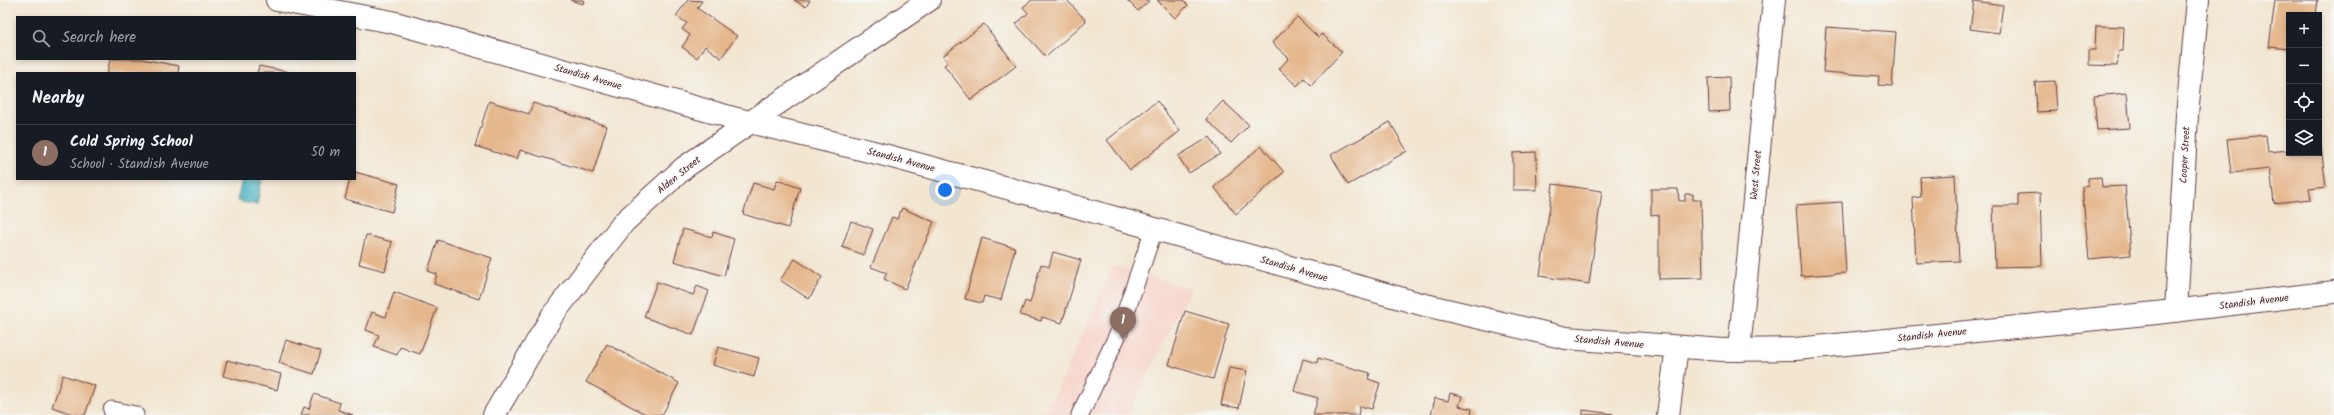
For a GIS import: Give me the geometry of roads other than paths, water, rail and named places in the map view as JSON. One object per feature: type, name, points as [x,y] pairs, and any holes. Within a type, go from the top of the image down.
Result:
[{"type":"street","name":"Standish Avenue","points":[[276,0],[392,22],[750,122],[877,153],[1421,304],[1566,338],[1677,347],[1739,350],[1796,349],[2176,311],[2334,292]]},
{"type":"street","name":"Alden Street","points":[[494,415],[552,316],[624,222],[686,167],[929,0]]},
{"type":"street","name":"West Street","points":[[1739,350],[1774,0]]},
{"type":"street","name":"Cooper Street","points":[[2176,311],[2187,115],[2198,0]]},
{"type":"street","points":[[1668,415],[1677,347]]},
{"type":"lane","points":[[1080,415],[1119,332],[1154,229]]},
{"type":"lane","points":[[112,410],[134,415]]},
{"type":"water","points":[[242,180],[262,180],[257,205],[237,201]]},
{"type":"place","name":"Cold Spring School","points":[[1123,340]]}]
